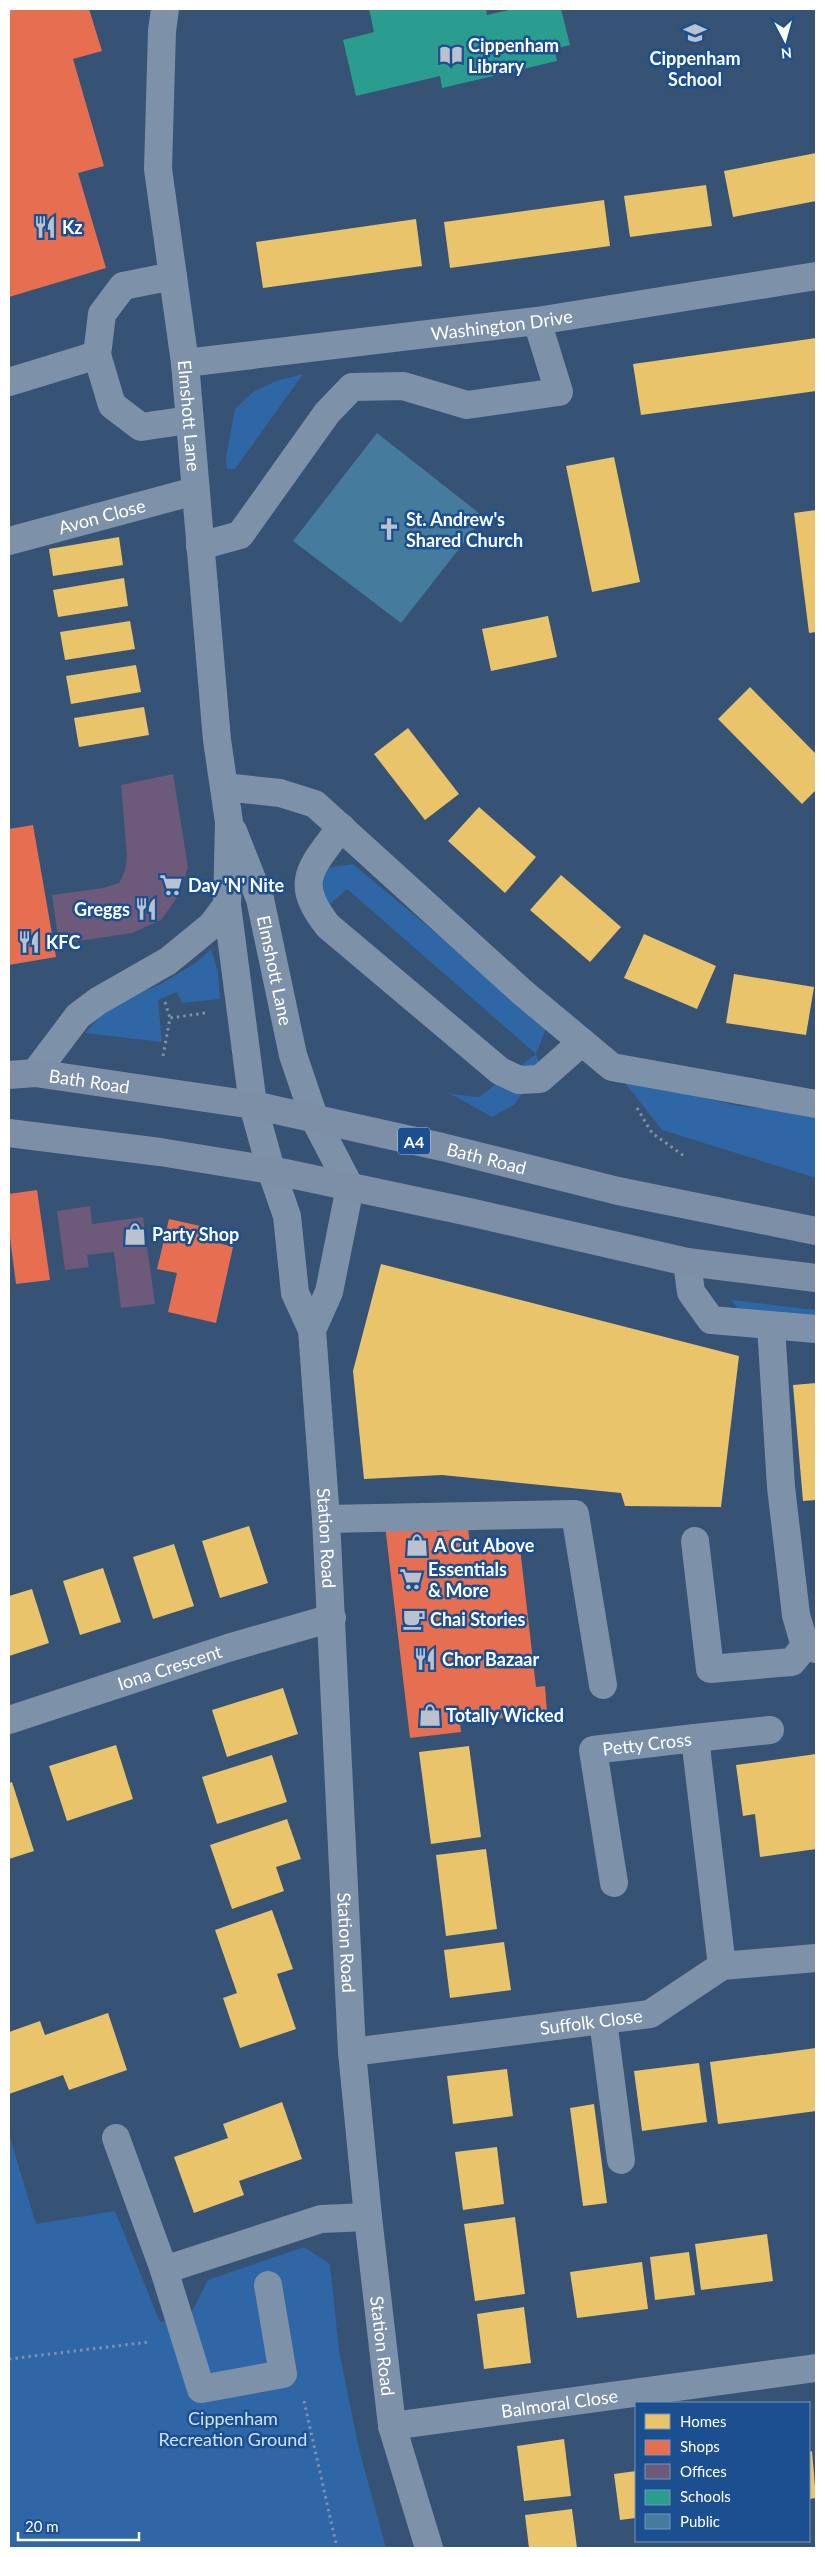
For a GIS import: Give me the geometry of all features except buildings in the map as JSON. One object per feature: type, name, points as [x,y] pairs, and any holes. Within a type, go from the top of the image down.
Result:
[{"type":"main road","name":"Bath Road","points":[[22,1074],[253,1105],[442,1147],[618,1191],[816,1231]]},
{"type":"main road","points":[[9,1133],[160,1152],[271,1170],[469,1212],[688,1262],[816,1278]]},
{"type":"street","name":"Elmshott Lane","points":[[166,9],[162,31],[158,169],[185,364],[217,740],[229,822],[227,905],[253,1105]]},
{"type":"street","points":[[173,276],[122,286],[102,314],[97,355],[112,405],[141,427],[189,420]]},
{"type":"street","name":"Washington Drive","points":[[185,364],[537,321],[816,276]]},
{"type":"street","points":[[200,546],[240,535],[327,413],[352,387],[403,386],[467,405],[559,392],[537,321]]},
{"type":"street","points":[[9,382],[97,355]]},
{"type":"street","name":"Avon Close","points":[[9,541],[195,491]]},
{"type":"street","points":[[224,786],[280,793],[315,804],[522,992],[612,1067],[816,1104]]},
{"type":"street","name":"Elmshott Lane","points":[[229,822],[260,899],[293,1055],[315,1120]]},
{"type":"street","points":[[341,827],[310,871],[308,891],[315,910],[328,926],[500,1071],[519,1080],[540,1080],[582,1042]]},
{"type":"street","points":[[22,1074],[78,1016],[98,1001],[168,961],[212,925],[227,905]]},
{"type":"street","name":"Station Road","points":[[253,1105],[271,1170],[287,1216],[295,1293],[312,1330],[332,1618],[352,2052],[368,2217],[392,2426],[429,2548]]},
{"type":"street","points":[[315,1120],[350,1187]]},
{"type":"street","name":"Station Road","points":[[312,1330],[329,1292],[350,1187]]},
{"type":"street","points":[[688,1262],[691,1292],[711,1320],[816,1329]]},
{"type":"street","points":[[695,1541],[710,1669],[792,1662],[811,1648],[796,1614],[781,1487],[771,1326]]},
{"type":"street","points":[[326,1519],[575,1514],[603,1685]]},
{"type":"street","name":"Iona Crescent","points":[[9,1720],[228,1648],[332,1618]]},
{"type":"street","points":[[695,1738],[770,1730]]},
{"type":"street","name":"Petty Cross","points":[[614,1883],[593,1750],[695,1738],[722,1966]]},
{"type":"street","name":"Suffolk Close","points":[[352,2052],[650,2014],[722,1966],[816,1958]]},
{"type":"street","points":[[603,2020],[621,2160]]},
{"type":"street","points":[[116,2138],[164,2270],[201,2389],[283,2374],[268,2285]]},
{"type":"street","points":[[164,2270],[321,2219],[368,2217]]},
{"type":"street","name":"Balmoral Close","points":[[392,2426],[816,2368]]},
{"type":"path","points":[[156,1091],[170,1018],[240,1007]]},
{"type":"path","points":[[612,1067],[652,1133],[684,1156]]},
{"type":"path","points":[[9,2359],[185,2338]]},
{"type":"green space","points":[[303,374],[235,469],[227,469],[226,457],[235,409],[253,392],[276,381]]},
{"type":"green space","points":[[353,864],[547,1026],[536,1054],[347,889],[330,904],[322,904],[317,885],[325,868]]},
{"type":"green space","points":[[211,949],[218,972],[220,999],[182,1003],[177,992],[158,1000],[162,1042],[85,1033],[111,1005],[161,984],[198,961]]},
{"type":"green space","points":[[536,1054],[541,1066],[514,1105],[492,1117],[451,1094],[479,1097]]},
{"type":"green space","points":[[622,1079],[739,1106],[816,1114],[816,1178],[662,1130]]},
{"type":"green space","points":[[732,1300],[816,1310],[816,1325],[739,1311]]},
{"type":"green space","name":"Cippenham Recreation Ground","points":[[9,2134],[36,2224],[115,2211],[160,2322],[189,2317],[208,2280],[304,2247],[330,2264],[339,2351],[359,2449],[386,2548],[9,2548]]},
{"type":"place","name":"Cippenham School","points":[[695,33]]},
{"type":"place","name":"Cippenham Library","points":[[451,55]]},
{"type":"place","name":"Kz","points":[[45,227]]},
{"type":"place","name":"St. Andrew's Shared Church","points":[[389,529]]},
{"type":"place","name":"Day 'N' Nite","points":[[171,885]]},
{"type":"place","name":"Greggs","points":[[146,909]]},
{"type":"place","name":"KFC","points":[[29,942]]},
{"type":"place","name":"Party Shop","points":[[135,1234]]},
{"type":"place","name":"A Cut Above","points":[[417,1545]]},
{"type":"place","name":"Essentials & More","points":[[411,1579]]},
{"type":"place","name":"Chai Stories","points":[[414,1619]]},
{"type":"place","name":"Chor Bazaar","points":[[425,1659]]},
{"type":"place","name":"Totally Wicked","points":[[430,1715]]}]
